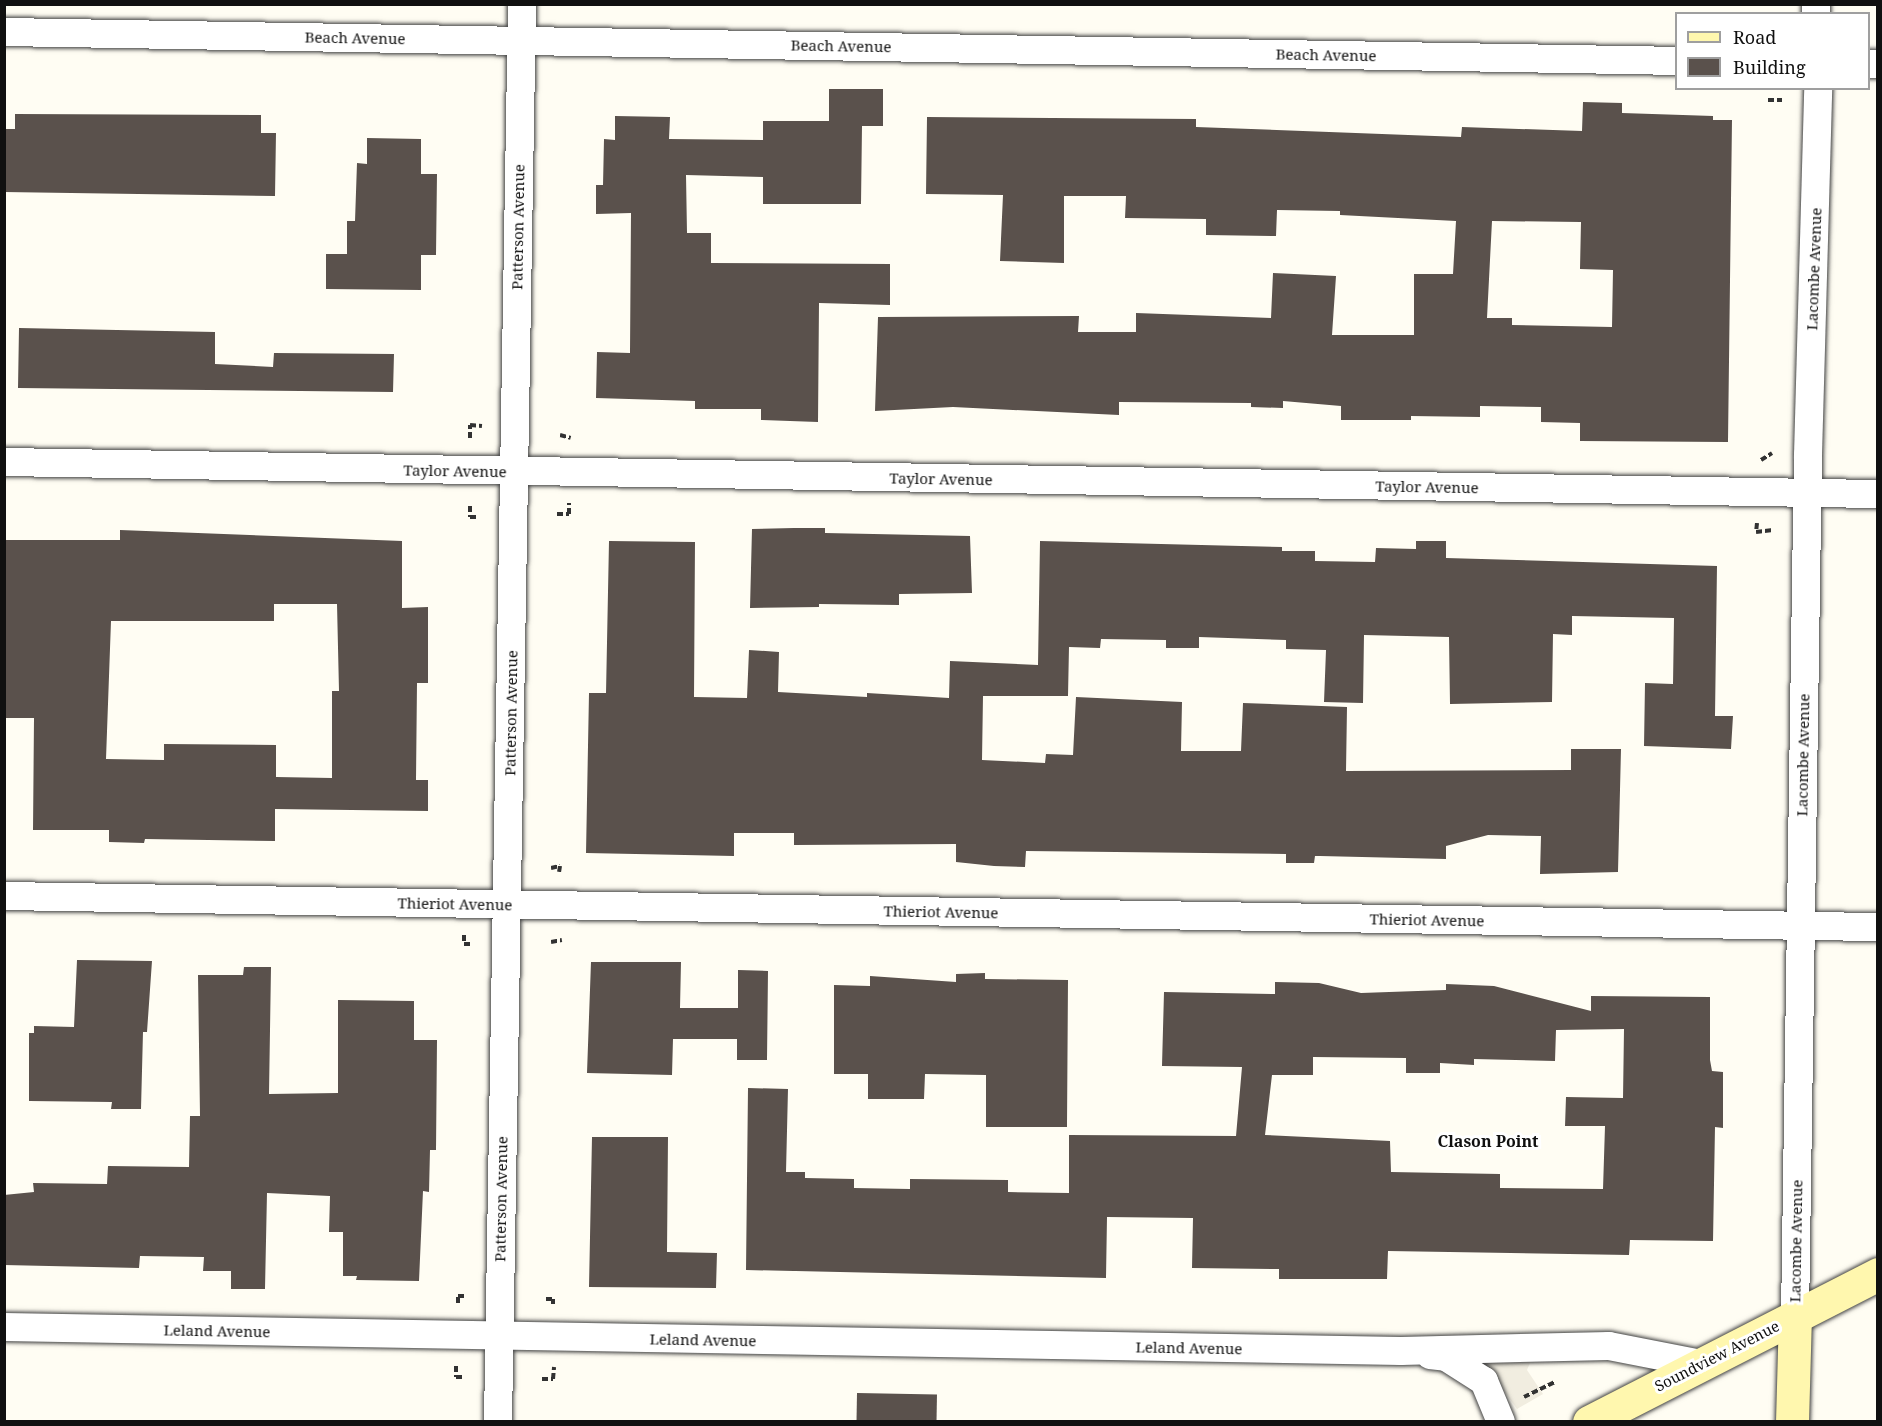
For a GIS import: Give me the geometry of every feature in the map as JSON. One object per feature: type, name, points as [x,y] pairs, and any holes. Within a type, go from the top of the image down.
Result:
[{"type":"main road","name":"Soundview Avenue","points":[[1589,1422],[1878,1274]]},
{"type":"main road","name":"Lacombe Avenue","points":[[1792,1422],[1795,1317]]},
{"type":"street","name":"Patterson Avenue","points":[[498,1422],[522,4]]},
{"type":"street","name":"Beach Avenue","points":[[4,32],[1675,61]]},
{"type":"street","name":"Lacombe Avenue","points":[[1795,1317],[1807,493],[1818,90]]},
{"type":"street","name":"Taylor Avenue","points":[[4,462],[1878,494]]},
{"type":"street","name":"Thieriot Avenue","points":[[4,896],[1878,927]]},
{"type":"street","name":"Leland Avenue","points":[[4,1327],[1401,1351],[1609,1346],[1701,1364]]},
{"type":"street","name":"Leland Avenue","points":[[1401,1351],[1446,1357],[1468,1368],[1492,1393],[1501,1422]]},
{"type":"path","points":[[1768,100],[1782,100]]},
{"type":"path","points":[[470,439],[470,425],[483,426]]},
{"type":"path","points":[[560,435],[571,436]]},
{"type":"path","points":[[1761,456],[1772,453]]},
{"type":"path","points":[[557,514],[569,514],[569,501]]},
{"type":"path","points":[[470,506],[470,517],[478,518]]},
{"type":"path","points":[[1756,532],[1773,530]]},
{"type":"path","points":[[551,868],[560,867]]},
{"type":"path","points":[[551,942],[562,940]]},
{"type":"path","points":[[464,944],[473,944]]},
{"type":"path","points":[[458,1296],[466,1296]]},
{"type":"path","points":[[546,1299],[553,1299]]},
{"type":"path","points":[[542,1379],[553,1379],[554,1367]]},
{"type":"path","points":[[456,1377],[465,1377]]},
{"type":"shaded area","points":[[1532,1358],[1527,1370],[1543,1394],[1517,1409],[1483,1362]]},
{"type":"building","points":[[829,89],[883,89],[883,126],[862,126],[861,204],[763,204],[763,177],[686,175],[687,233],[711,233],[711,263],[890,264],[890,305],[819,303],[818,422],[761,420],[761,409],[695,409],[695,401],[596,398],[597,352],[630,353],[631,213],[596,214],[596,185],[603,185],[604,139],[615,140],[615,116],[670,117],[669,139],[763,140],[763,121],[829,121]]},
{"type":"building","points":[[1583,102],[1622,103],[1622,113],[1713,116],[1713,120],[1732,120],[1728,442],[1580,441],[1580,423],[1541,422],[1541,407],[1480,406],[1480,417],[1411,416],[1411,420],[1341,420],[1341,406],[1283,401],[1283,408],[1251,407],[1251,403],[1119,402],[1119,415],[953,407],[875,411],[878,317],[1079,316],[1078,332],[1136,332],[1136,313],[1271,318],[1273,273],[1336,276],[1332,335],[1414,335],[1414,274],[1453,274],[1456,221],[1340,215],[1340,211],[1277,210],[1276,236],[1206,235],[1206,219],[1125,218],[1126,196],[1064,196],[1064,263],[1000,261],[1003,195],[926,194],[927,117],[1196,119],[1196,127],[1461,137],[1462,127],[1582,131]],"holes":[[[1492,221],[1581,222],[1580,269],[1613,270],[1612,327],[1512,325],[1512,318],[1487,318]]]},
{"type":"building","points":[[15,114],[261,115],[261,133],[276,133],[275,196],[4,192],[4,129],[15,129]]},
{"type":"building","points":[[367,138],[421,139],[421,174],[437,174],[436,255],[421,255],[421,290],[326,289],[326,254],[347,254],[347,221],[355,221],[357,163],[367,164]]},
{"type":"building","points":[[19,328],[215,332],[215,364],[273,367],[274,353],[394,354],[393,392],[18,388]]},
{"type":"building","points":[[825,528],[825,533],[970,536],[972,593],[899,594],[899,605],[819,604],[819,607],[750,608],[752,529]]},
{"type":"building","points":[[120,530],[402,541],[402,608],[428,607],[428,683],[417,683],[416,780],[428,780],[428,811],[275,809],[275,841],[145,839],[144,843],[109,842],[109,830],[33,830],[34,718],[4,718],[4,540],[120,540]],"holes":[[[274,604],[337,604],[339,691],[332,691],[332,778],[276,777],[276,745],[164,744],[164,760],[106,759],[111,621],[274,621]]]},
{"type":"building","points":[[609,541],[695,542],[694,697],[747,698],[749,650],[779,652],[778,692],[867,697],[867,693],[949,698],[950,661],[1038,665],[1040,541],[1282,547],[1282,551],[1315,551],[1315,561],[1375,562],[1376,548],[1416,549],[1416,541],[1446,541],[1446,558],[1717,566],[1715,716],[1733,716],[1731,749],[1644,746],[1645,683],[1673,684],[1674,618],[1572,616],[1572,635],[1553,634],[1552,702],[1450,704],[1449,637],[1364,635],[1363,703],[1324,702],[1326,650],[1286,649],[1286,640],[1199,637],[1199,648],[1166,648],[1166,640],[1101,639],[1100,648],[1069,647],[1068,696],[983,696],[982,760],[1045,763],[1046,754],[1073,755],[1076,697],[1182,702],[1181,751],[1241,751],[1243,703],[1347,707],[1346,771],[1571,770],[1571,749],[1621,749],[1618,872],[1540,874],[1541,836],[1488,835],[1446,846],[1446,859],[1315,856],[1314,863],[1286,863],[1286,854],[1026,851],[1025,867],[994,866],[956,862],[956,844],[794,845],[794,833],[734,833],[734,856],[586,853],[589,693],[606,693]]},
{"type":"building","points":[[77,960],[152,961],[147,1032],[143,1032],[141,1109],[111,1109],[112,1102],[29,1101],[29,1033],[34,1033],[34,1026],[74,1027]]},
{"type":"building","points":[[591,962],[681,962],[680,1008],[738,1008],[738,970],[768,971],[767,1060],[737,1060],[737,1039],[673,1039],[672,1075],[587,1073]]},
{"type":"building","points":[[244,967],[271,967],[269,1094],[338,1093],[338,1000],[414,1001],[414,1040],[437,1040],[436,1150],[430,1150],[429,1192],[423,1191],[419,1281],[356,1280],[357,1276],[343,1276],[343,1232],[329,1232],[330,1196],[267,1193],[265,1289],[231,1289],[231,1271],[203,1271],[204,1257],[140,1256],[139,1268],[4,1265],[4,1195],[34,1192],[33,1183],[107,1184],[108,1166],[189,1167],[190,1116],[200,1116],[198,975],[243,975]]},
{"type":"building","points":[[985,973],[985,979],[1068,980],[1067,1127],[986,1127],[986,1075],[925,1074],[924,1099],[868,1099],[868,1074],[834,1074],[834,985],[870,986],[870,976],[956,982],[956,974]]},
{"type":"building","points":[[1275,982],[1319,983],[1361,993],[1446,990],[1446,984],[1494,986],[1591,1011],[1591,996],[1710,997],[1710,1060],[1712,1071],[1723,1072],[1723,1128],[1715,1127],[1713,1241],[1630,1240],[1629,1255],[1388,1251],[1387,1279],[1279,1279],[1279,1269],[1192,1268],[1193,1218],[1107,1217],[1106,1278],[746,1270],[748,1088],[788,1089],[786,1172],[805,1172],[805,1178],[854,1179],[854,1188],[910,1189],[910,1179],[1008,1180],[1008,1192],[1069,1193],[1069,1135],[1236,1136],[1242,1067],[1162,1066],[1164,992],[1275,994]],"holes":[[[1624,1029],[1623,1098],[1566,1097],[1565,1126],[1605,1126],[1603,1189],[1500,1188],[1500,1174],[1391,1172],[1390,1141],[1265,1135],[1272,1075],[1313,1075],[1313,1057],[1406,1058],[1406,1073],[1440,1073],[1440,1063],[1474,1065],[1474,1059],[1555,1061],[1556,1030]]]},
{"type":"building","points":[[592,1137],[668,1137],[667,1252],[717,1253],[716,1288],[589,1287]]},
{"type":"building","points":[[857,1393],[937,1394],[937,1422],[856,1422]]},
{"type":"district","name":"Clason Point","points":[[1488,1141]]}]
